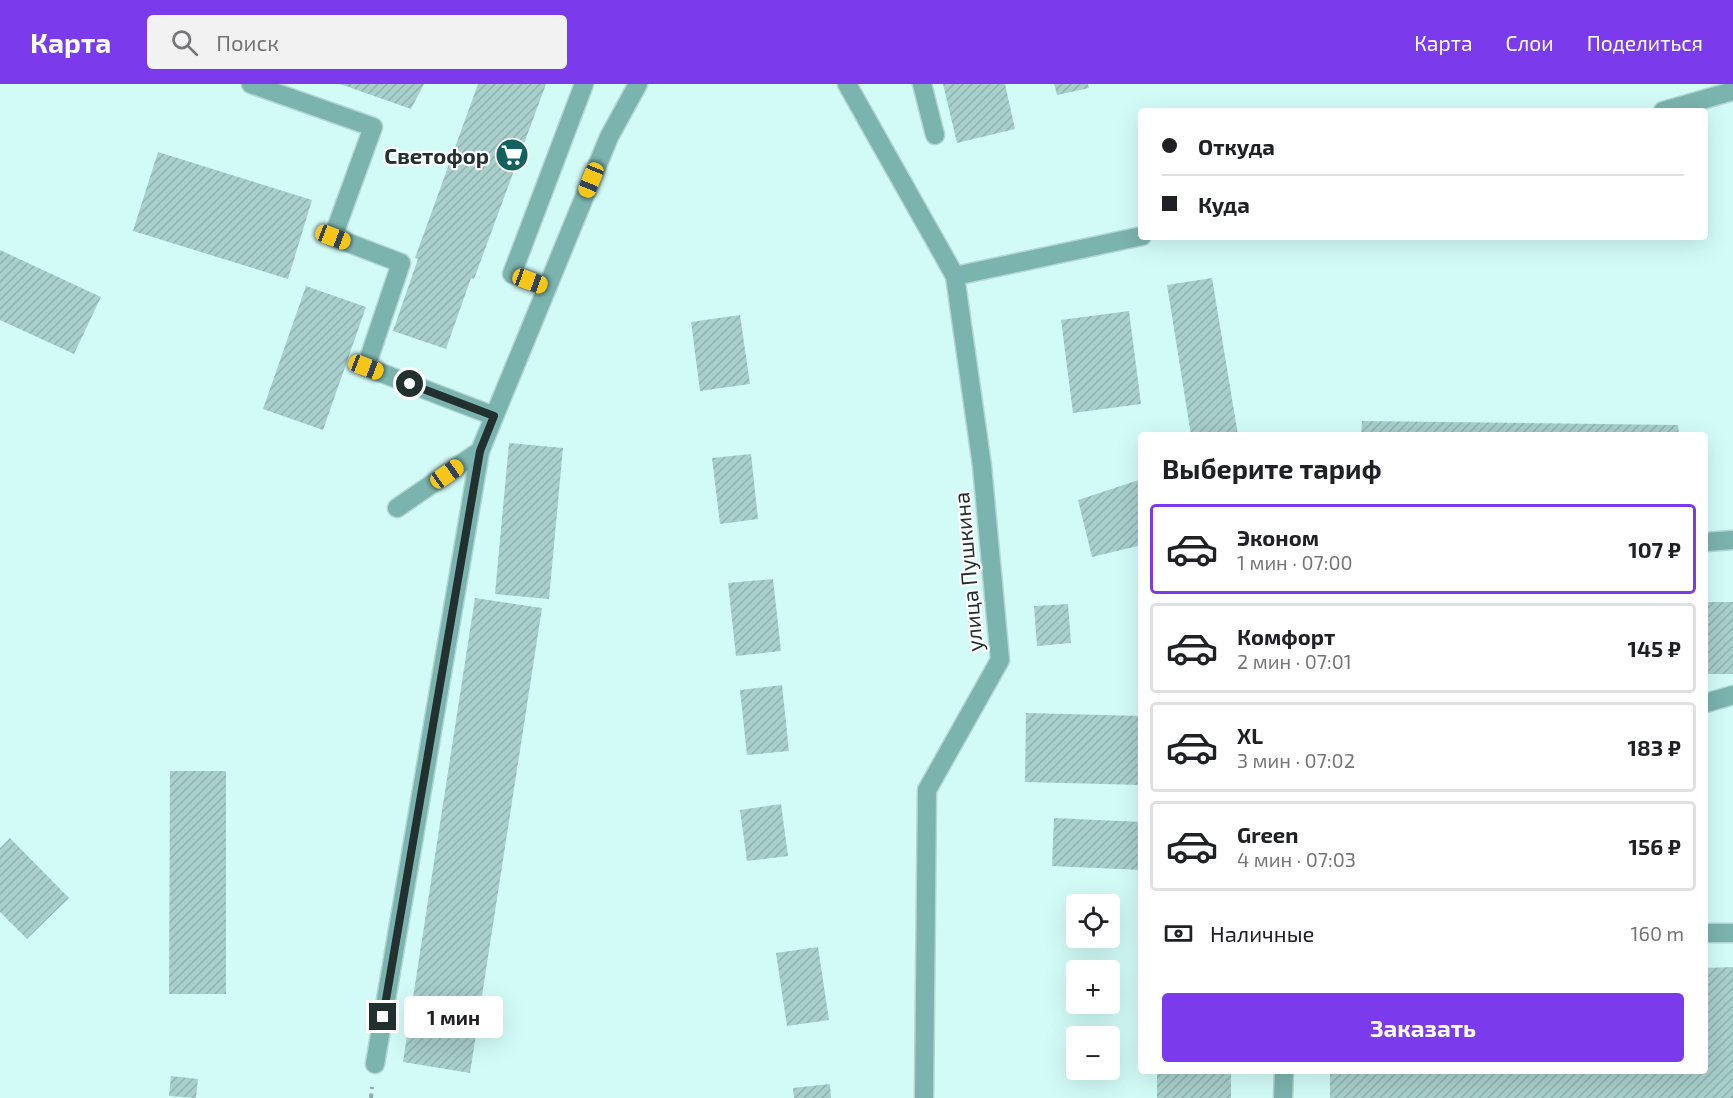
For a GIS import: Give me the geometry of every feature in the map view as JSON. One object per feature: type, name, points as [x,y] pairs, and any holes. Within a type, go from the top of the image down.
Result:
[{"type":"street","points":[[251,84],[373,127],[333,237],[401,263],[366,367],[494,416]]},
{"type":"street","points":[[548,287],[512,274],[584,84]]},
{"type":"street","points":[[375,1064],[480,451],[609,137],[638,84]]},
{"type":"street","points":[[847,84],[954,276],[1138,237]]},
{"type":"street","points":[[922,84],[935,135]]},
{"type":"street","points":[[1674,108],[1733,92]]},
{"type":"street","name":"улица Пушкина","points":[[924,1098],[927,790],[1000,660],[982,466],[954,276]]},
{"type":"street","points":[[397,508],[480,451]]},
{"type":"street","points":[[1708,542],[1733,540]]},
{"type":"street","points":[[1708,703],[1733,695]]},
{"type":"street","points":[[1708,933],[1733,933]]},
{"type":"street","points":[[1283,1098],[1284,1074]]},
{"type":"building","points":[[340,84],[424,84],[411,109]]},
{"type":"building","points":[[478,84],[546,84],[446,349],[393,331],[418,259],[415,258]]},
{"type":"building","points":[[943,84],[1005,84],[1015,129],[957,143]]},
{"type":"building","points":[[1054,84],[1088,84],[1089,88],[1057,95]]},
{"type":"building","points":[[158,152],[312,200],[288,279],[133,231]]},
{"type":"building","points":[[0,250],[101,297],[74,354],[0,320]]},
{"type":"building","points":[[1212,278],[1238,432],[1191,432],[1167,285]]},
{"type":"building","points":[[306,286],[366,307],[323,430],[263,409]]},
{"type":"building","points":[[1129,311],[1141,404],[1073,413],[1061,320]]},
{"type":"building","points":[[740,315],[750,384],[700,391],[691,322]]},
{"type":"building","points":[[1362,421],[1678,425],[1679,432],[1361,432]]},
{"type":"building","points":[[509,443],[563,448],[549,599],[495,594]]},
{"type":"building","points":[[751,454],[758,519],[720,524],[712,458]]},
{"type":"building","points":[[1138,480],[1138,546],[1092,557],[1078,500]]},
{"type":"building","points":[[773,579],[781,651],[736,656],[728,583]]},
{"type":"building","points":[[475,598],[542,608],[470,1073],[403,1062]]},
{"type":"building","points":[[1708,602],[1733,602],[1733,674],[1708,674]]},
{"type":"building","points":[[1068,604],[1071,643],[1037,646],[1034,606]]},
{"type":"building","points":[[782,685],[789,751],[747,755],[740,690]]},
{"type":"building","points":[[1026,713],[1138,716],[1138,785],[1025,782]]},
{"type":"building","points":[[170,771],[226,771],[226,994],[169,994]]},
{"type":"building","points":[[781,804],[788,856],[747,861],[740,810]]},
{"type":"building","points":[[1054,818],[1138,822],[1138,870],[1052,866]]},
{"type":"building","points":[[10,838],[69,898],[27,939],[0,912],[0,848]]},
{"type":"building","points":[[818,947],[829,1020],[787,1026],[776,953]]},
{"type":"building","points":[[1733,967],[1733,1098],[1330,1098],[1330,1074],[1708,1074],[1708,968]]},
{"type":"building","points":[[1157,1074],[1231,1074],[1231,1098],[1157,1098]]},
{"type":"building","points":[[171,1076],[198,1079],[196,1098],[169,1096]]},
{"type":"building","points":[[830,1084],[831,1098],[794,1098],[793,1088]]},
{"type":"place","name":"Светофор","points":[[512,155]]},
{"type":"route","points":[[383,1017],[480,451],[494,416],[410,384]]}]
